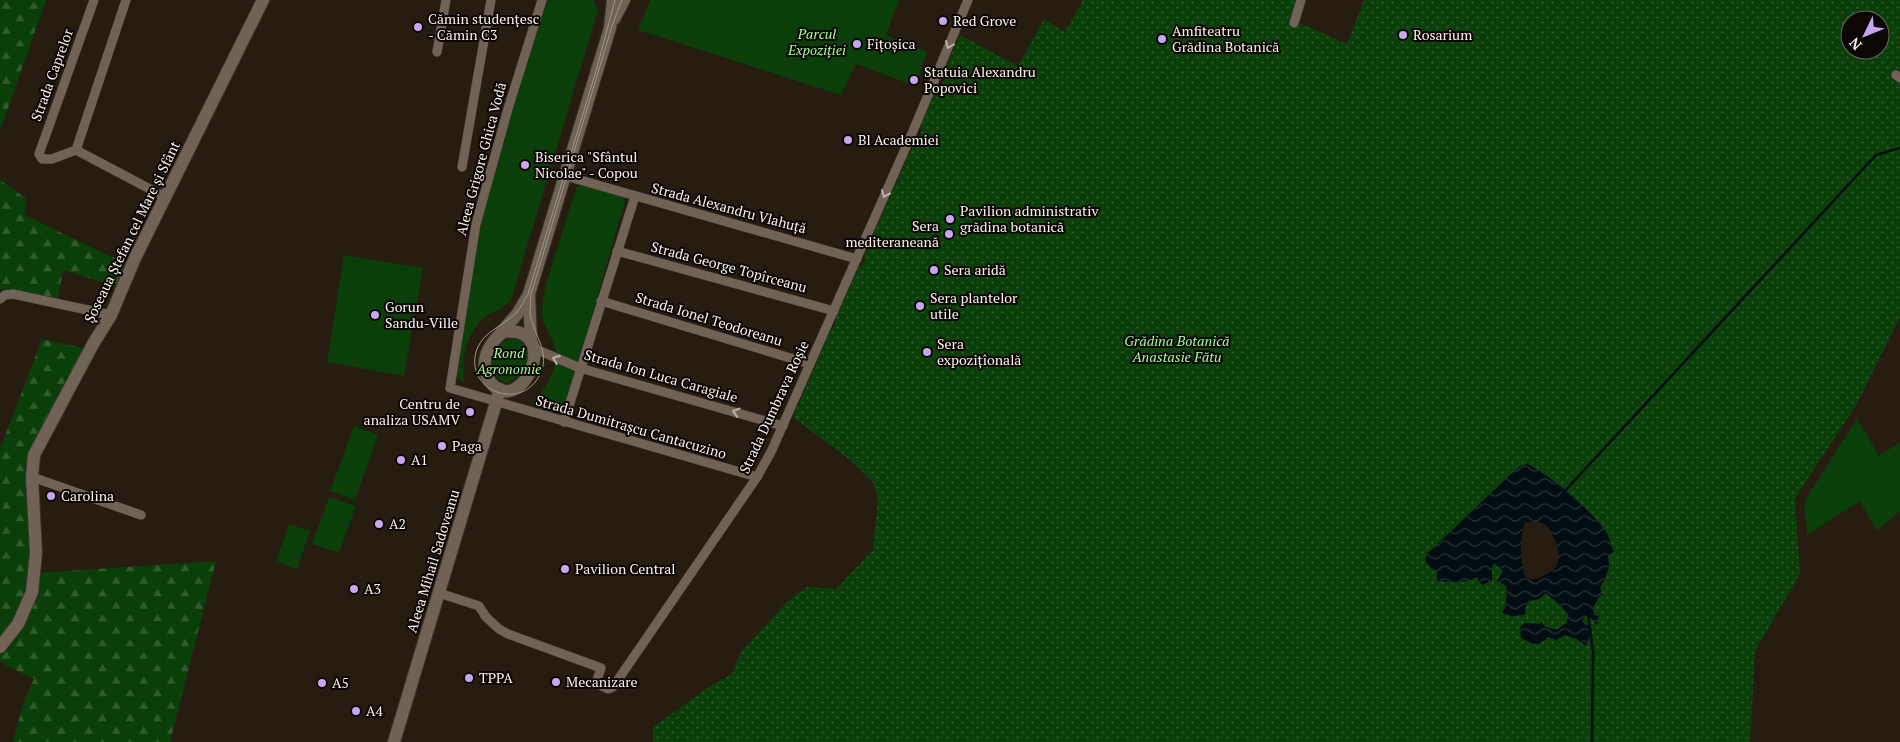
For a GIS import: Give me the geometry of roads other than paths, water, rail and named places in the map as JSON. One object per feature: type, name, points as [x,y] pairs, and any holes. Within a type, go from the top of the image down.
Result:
[{"type":"main road","name":"Șoseaua Ștefan cel Mare și Sfânt","points":[[0,647],[18,624],[32,592],[36,553],[32,477],[34,455],[93,344],[111,316],[134,258],[263,0]]},
{"type":"main road","points":[[529,294],[534,365],[526,380],[512,390],[498,395],[485,367],[490,345],[518,312],[529,294],[610,28],[614,0]]},
{"type":"main road","points":[[610,28],[624,0]]},
{"type":"main road","points":[[499,335],[506,331],[516,331],[527,337],[532,345]]},
{"type":"main road","name":"Aleea Mihail Sadoveanu","points":[[394,742],[498,395]]},
{"type":"street","name":"Strada Caprelor","points":[[76,150],[52,159],[42,160],[39,154],[94,0]]},
{"type":"street","points":[[126,0],[76,150],[165,197]]},
{"type":"street","points":[[437,52],[446,0]]},
{"type":"street","points":[[462,167],[491,0]]},
{"type":"street","name":"Aleea Grigore Ghica Vodă","points":[[450,388],[476,224],[508,110],[542,0]]},
{"type":"street","name":"Strada Dumbrava Roșie","points":[[439,593],[478,606],[486,617],[508,634],[601,668],[596,683],[608,689],[613,687],[757,477],[783,426],[834,311],[968,0]]},
{"type":"street","points":[[1294,23],[1301,0]]},
{"type":"street","name":"Strada Alexandru Vlahuță","points":[[566,176],[857,259]]},
{"type":"street","points":[[564,422],[634,196]]},
{"type":"street","name":"Strada George Topîrceanu","points":[[617,251],[834,311]]},
{"type":"street","points":[[0,299],[5,295],[13,294],[111,316]]},
{"type":"street","name":"Strada Ionel Teodoreanu","points":[[601,301],[810,364]]},
{"type":"street","name":"Strada Ion Luca Caragiale","points":[[532,345],[580,368],[783,426]]},
{"type":"street","name":"Strada Dumitrașcu Cantacuzino","points":[[450,388],[498,395],[564,422],[757,477]]},
{"type":"street","points":[[32,477],[141,515]]},
{"type":"water","points":[[1528,464],[1537,469],[1569,494],[1605,530],[1610,541],[1614,552],[1608,555],[1609,567],[1600,589],[1603,595],[1600,595],[1593,608],[1594,615],[1599,616],[1597,625],[1589,616],[1585,616],[1582,620],[1584,624],[1592,628],[1586,646],[1577,639],[1565,635],[1556,640],[1548,637],[1538,644],[1521,638],[1520,628],[1524,623],[1539,624],[1542,622],[1545,627],[1556,630],[1567,623],[1568,614],[1546,593],[1539,599],[1528,601],[1524,615],[1512,616],[1502,613],[1506,606],[1507,586],[1497,581],[1503,571],[1494,563],[1492,566],[1492,580],[1483,585],[1477,577],[1463,582],[1437,581],[1437,571],[1430,567],[1425,560],[1427,554],[1520,466]],"holes":[[[1525,522],[1540,522],[1548,527],[1556,542],[1559,556],[1556,568],[1541,577],[1529,579],[1525,577],[1522,563],[1521,543],[1523,529]]]},
{"type":"waterway","points":[[1563,493],[1876,155],[1900,148]]},
{"type":"waterway","points":[[1588,614],[1593,652],[1592,742]]},
{"type":"tram line","points":[[615,0],[596,71],[528,294],[516,313],[489,333],[477,349],[475,364],[478,376],[486,386],[497,392],[509,394],[522,392],[533,385],[541,372],[544,357],[530,313],[531,294],[613,23],[622,0]]},
{"type":"place","name":"Red Grove","points":[[943,21]]},
{"type":"place","name":"Cămin studențesc - Cămin C3","points":[[418,27]]},
{"type":"place","name":"Rosarium","points":[[1403,35]]},
{"type":"place","name":"Amfiteatru Grădina Botanică","points":[[1162,39]]},
{"type":"place","name":"Fițoșica","points":[[857,44]]},
{"type":"place","name":"Statuia Alexandru Popovici","points":[[914,80]]},
{"type":"place","name":"Bl Academiei","points":[[848,140]]},
{"type":"place","name":"Biserica \"Sfântul Nicolae\" - Copou","points":[[525,165]]},
{"type":"place","name":"Pavilion administrativ grădina botanică","points":[[950,219]]},
{"type":"place","name":"Sera mediteraneană","points":[[949,234]]},
{"type":"place","name":"Sera aridă","points":[[934,270]]},
{"type":"place","name":"Sera plantelor utile","points":[[920,306]]},
{"type":"place","name":"Gorun Sandu-Ville","points":[[375,315]]},
{"type":"place","name":"Sera expozițîonală","points":[[927,352]]},
{"type":"place","name":"Centru de analiza USAMV","points":[[470,412]]},
{"type":"place","name":"Paga","points":[[442,446]]},
{"type":"place","name":"A1","points":[[401,460]]},
{"type":"place","name":"Carolina","points":[[51,496]]},
{"type":"place","name":"A2","points":[[379,524]]},
{"type":"place","name":"Pavilion Central","points":[[565,569]]},
{"type":"place","name":"A3","points":[[354,589]]},
{"type":"place","name":"TPPA","points":[[469,678]]},
{"type":"place","name":"Mecanizare","points":[[556,682]]},
{"type":"place","name":"A5","points":[[322,683]]},
{"type":"place","name":"A4","points":[[356,711]]},
{"type":"park label","name":"Parcul Expoziției","points":[[817,42]]},
{"type":"park label","name":"Grădina Botanică Anastasie Fătu","points":[[1177,350]]},
{"type":"park label","name":"Rond Agronomie","points":[[509,362]]}]
